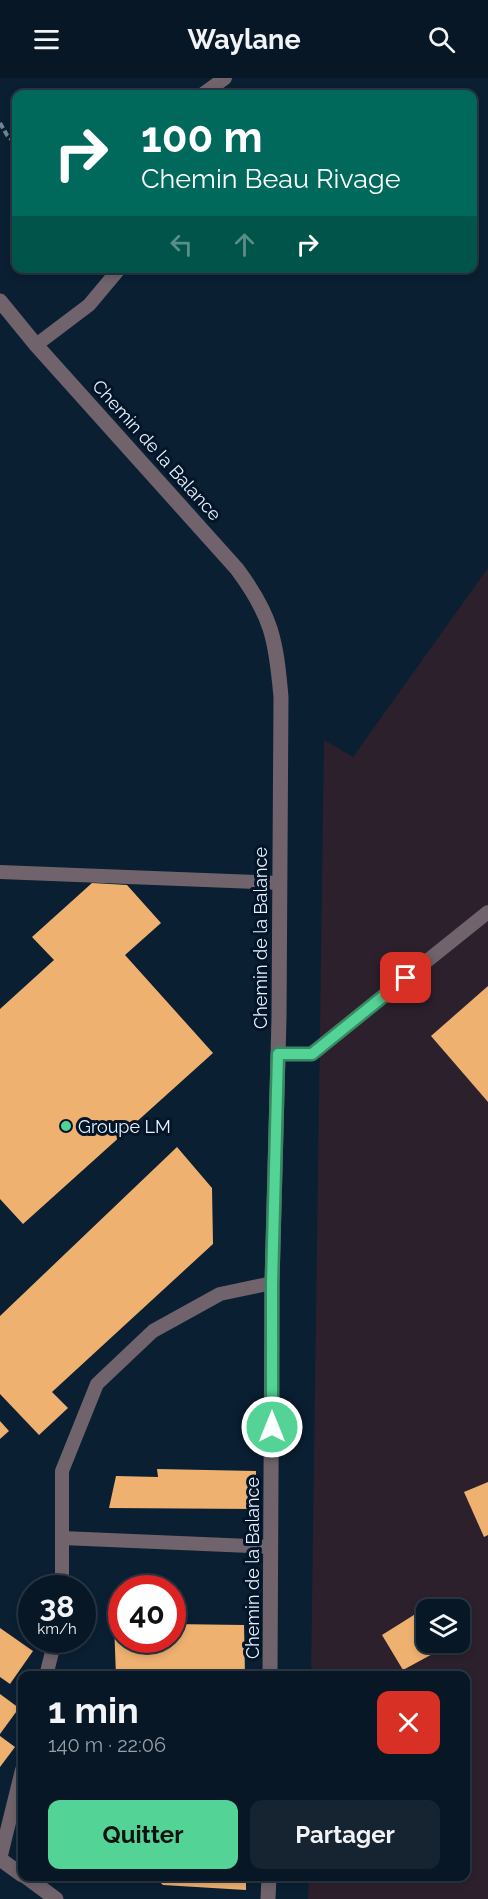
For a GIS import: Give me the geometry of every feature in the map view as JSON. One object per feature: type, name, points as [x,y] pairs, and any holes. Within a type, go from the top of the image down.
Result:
[{"type":"street","name":"Chemin de la Balance","points":[[0,301],[36,345],[237,569],[253,591],[268,619],[277,652],[281,697],[280,883],[272,1283],[270,1671]]},
{"type":"street","points":[[0,1859],[18,1872]]},
{"type":"street","points":[[31,1881],[56,1899]]},
{"type":"street","points":[[268,1899],[269,1881]]},
{"type":"lane","points":[[208,90],[225,78]]},
{"type":"lane","points":[[36,345],[89,305],[116,273]]},
{"type":"lane","points":[[0,872],[280,883]]},
{"type":"lane","points":[[278,1054],[312,1054],[488,912]]},
{"type":"lane","points":[[62,1575],[62,1471],[97,1384],[153,1330],[220,1294],[272,1283]]},
{"type":"lane","points":[[62,1538],[271,1547]]},
{"type":"lane","points":[[47,1671],[52,1653]]},
{"type":"lane","points":[[0,1859],[18,1786]]},
{"type":"path","points":[[0,123],[12,140]]},
{"type":"shaded area","points":[[488,568],[488,1899],[308,1899],[309,1881],[470,1881],[470,1671],[311,1671],[324,740],[353,757]]},
{"type":"building","name":"Groupe LM","points":[[92,883],[127,885],[161,923],[125,955],[213,1053],[23,1224],[0,1199],[0,1009],[54,960],[32,937]]},
{"type":"building","points":[[488,986],[488,1102],[431,1036]]},
{"type":"building","points":[[177,1147],[212,1188],[213,1244],[52,1392],[68,1408],[39,1435],[0,1394],[0,1316]]},
{"type":"building","points":[[0,1421],[9,1431],[0,1439]]},
{"type":"building","points":[[157,1469],[256,1471],[255,1509],[109,1508],[116,1476],[158,1477]]},
{"type":"building","points":[[488,1482],[488,1535],[484,1537],[464,1492]]},
{"type":"building","points":[[416,1614],[416,1653],[434,1653],[403,1670],[382,1635]]},
{"type":"building","points":[[186,1624],[244,1625],[245,1671],[116,1671],[115,1653],[186,1653]]},
{"type":"building","points":[[0,1628],[18,1641],[18,1653],[32,1653],[10,1684],[0,1677]]},
{"type":"building","points":[[0,1694],[18,1709],[0,1734]]},
{"type":"building","points":[[0,1736],[15,1747],[0,1767]]},
{"type":"building","points":[[159,1881],[246,1881],[246,1890],[163,1885]]},
{"type":"place","name":"Groupe LM","points":[[66,1126]]},
{"type":"route","points":[[272,1427],[272,1283],[278,1054],[312,1054],[406,978]]}]
